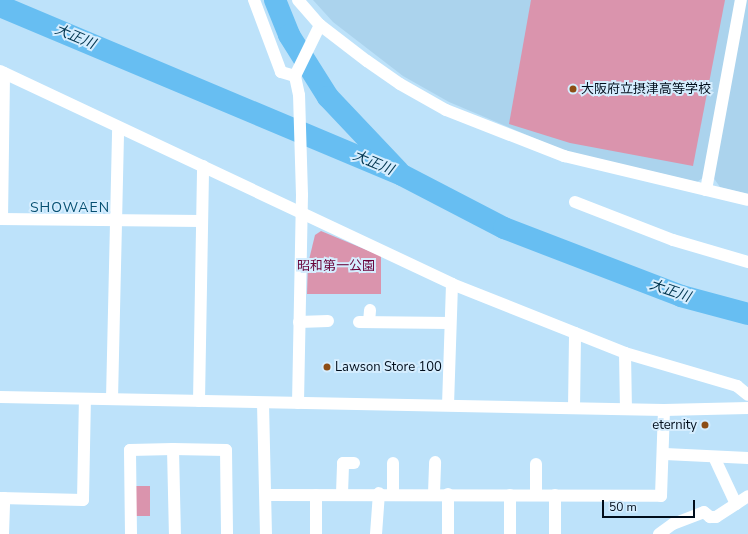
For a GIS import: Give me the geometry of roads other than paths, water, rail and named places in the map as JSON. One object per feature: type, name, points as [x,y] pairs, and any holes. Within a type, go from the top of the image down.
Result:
[{"type":"street","points":[[254,0],[281,72],[295,76]]},
{"type":"street","points":[[298,0],[320,25],[400,84],[446,110],[496,131],[564,156],[748,200]]},
{"type":"street","points":[[706,190],[742,0]]},
{"type":"street","points":[[298,403],[302,195],[299,95],[295,76],[320,25]]},
{"type":"street","points":[[202,221],[1,219],[2,72],[203,166],[302,215],[452,284],[625,353],[737,386],[748,395]]},
{"type":"street","points":[[112,399],[118,127]]},
{"type":"street","points":[[199,402],[203,166]]},
{"type":"street","points":[[575,202],[673,240],[748,262]]},
{"type":"street","points":[[448,405],[452,284]]},
{"type":"street","points":[[366,318],[450,323]]},
{"type":"street","points":[[299,322],[328,321]]},
{"type":"street","points":[[574,408],[575,333]]},
{"type":"street","points":[[625,353],[626,409]]},
{"type":"street","points":[[0,397],[664,410],[734,410],[748,408]]},
{"type":"street","points":[[3,534],[2,498],[83,500],[85,399]]},
{"type":"street","points":[[263,403],[266,534]]},
{"type":"street","points":[[266,495],[392,493],[661,496],[665,454],[664,410]]},
{"type":"street","points":[[131,534],[130,450],[173,449],[226,450],[227,534]]},
{"type":"street","points":[[173,449],[175,534]]},
{"type":"street","points":[[665,454],[714,458],[748,458]]},
{"type":"street","points":[[714,458],[736,504]]},
{"type":"street","points":[[434,462],[434,494]]},
{"type":"street","points":[[342,494],[343,463],[354,463]]},
{"type":"street","points":[[392,493],[393,463]]},
{"type":"street","points":[[536,464],[536,495]]},
{"type":"street","points":[[376,534],[379,493]]},
{"type":"street","points":[[448,494],[448,534]]},
{"type":"street","points":[[316,495],[316,534]]},
{"type":"street","points":[[510,495],[510,534]]},
{"type":"street","points":[[555,495],[555,534]]},
{"type":"street","points":[[659,534],[674,524],[704,512],[710,517],[716,517],[748,496]]},
{"type":"waterway","points":[[275,0],[289,35],[328,97],[398,171]]},
{"type":"waterway","name":"大正川","points":[[0,6],[402,175],[504,228],[681,296],[748,314]]},
{"type":"place","name":"大阪府立摂津高等学校","points":[[573,89]]},
{"type":"place","name":"Lawson Store 100","points":[[327,367]]},
{"type":"place","name":"eternity","points":[[705,425]]},
{"type":"district","name":"SHOWAEN","points":[[70,208]]},
{"type":"park label","name":"昭和第一公園","points":[[336,266]]}]
